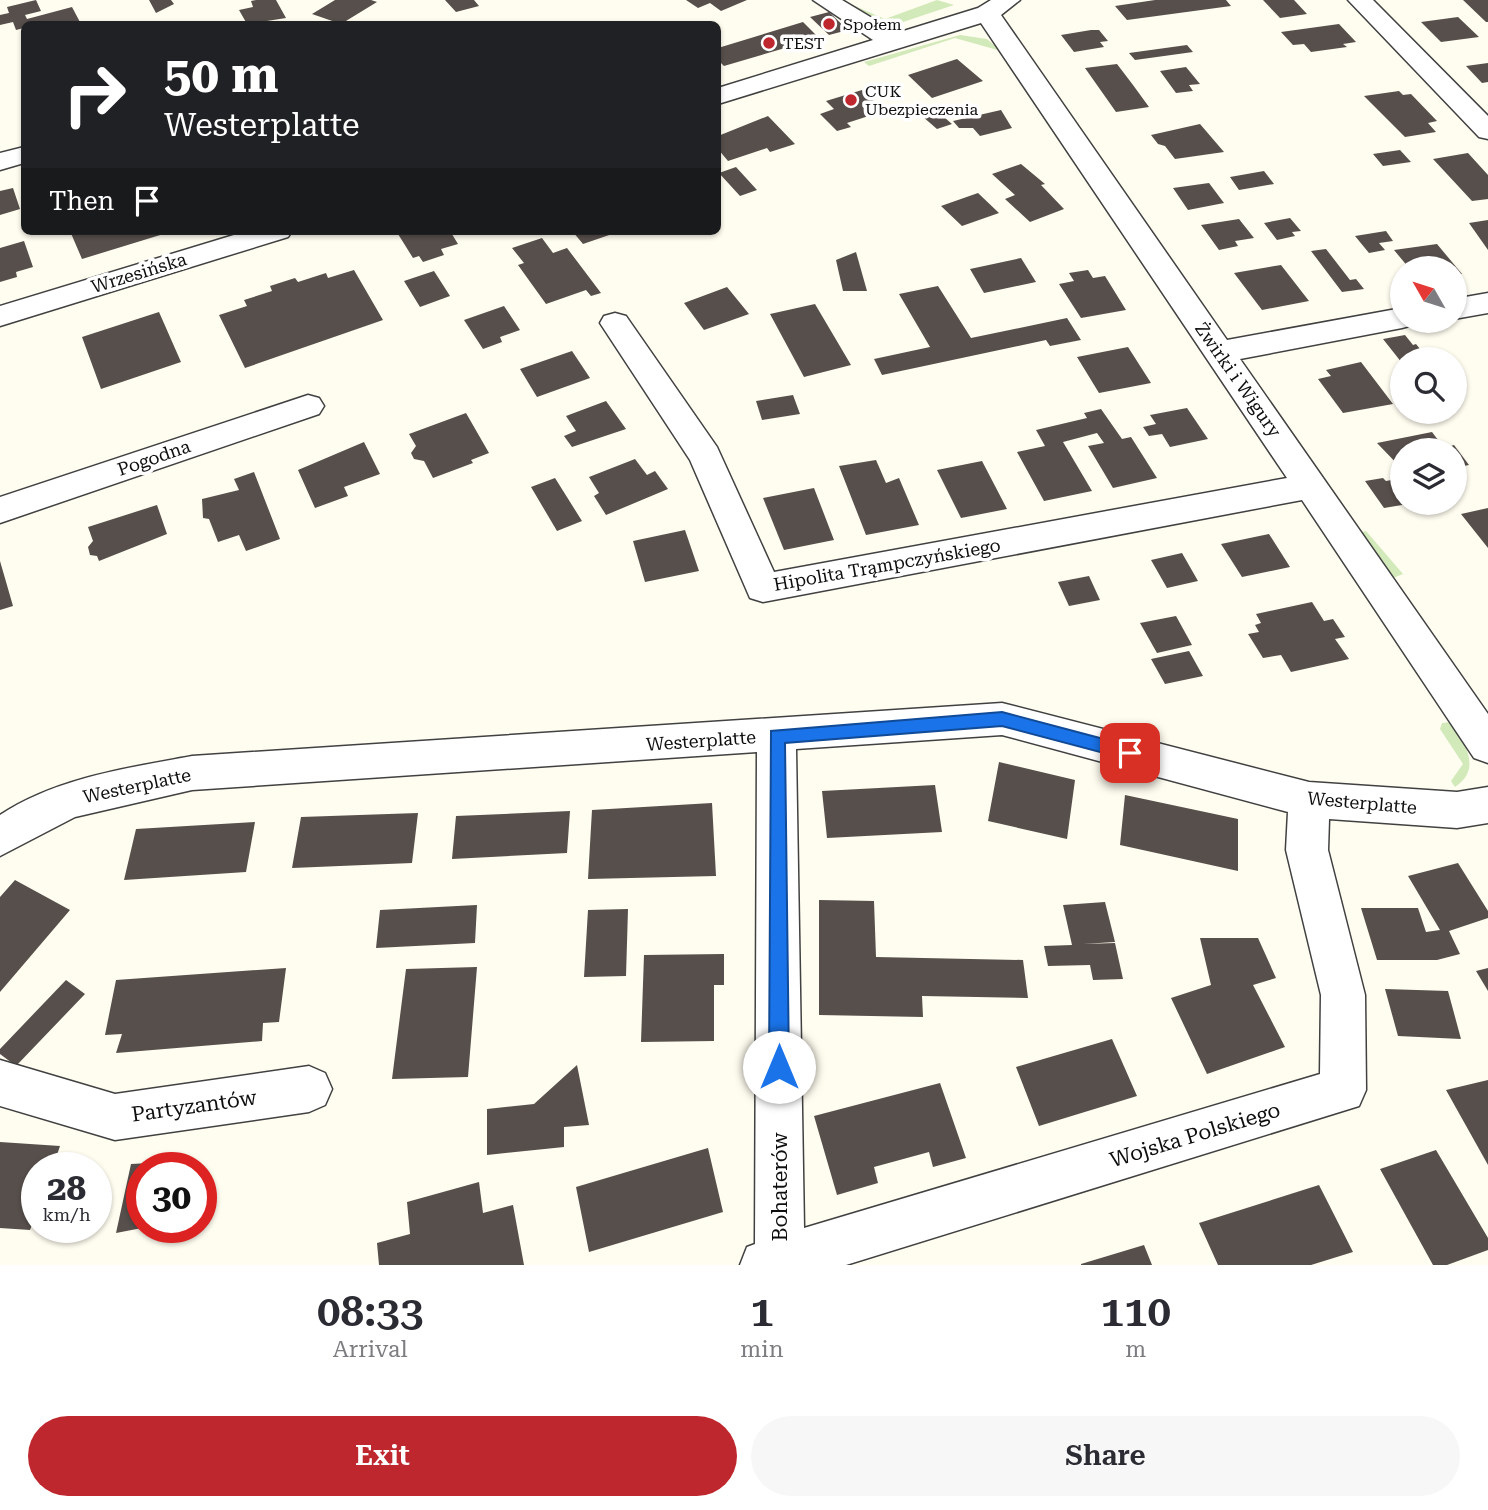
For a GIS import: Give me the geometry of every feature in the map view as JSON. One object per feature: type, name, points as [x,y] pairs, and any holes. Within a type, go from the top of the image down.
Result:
[{"type":"street","points":[[825,0],[894,42]]},
{"type":"street","points":[[1360,0],[1488,131]]},
{"type":"street","points":[[721,95],[894,42],[997,6]]},
{"type":"street","name":"Żwirki i Wigury","points":[[997,6],[1218,352],[1488,747]]},
{"type":"street","points":[[0,162],[21,156]]},
{"type":"street","name":"Wrzesińska","points":[[0,316],[265,235]]},
{"type":"street","points":[[1467,307],[1488,303]]},
{"type":"street","points":[[1218,352],[1390,320]]},
{"type":"street","name":"Hipolita Trąmpczyńskiego","points":[[615,323],[705,456],[763,588],[1311,486]]},
{"type":"street","name":"Pogodna","points":[[0,510],[308,406]]},
{"type":"street","name":"Westerplatte","points":[[0,838],[20,822],[94,791],[192,774],[1002,719],[1309,800],[1457,810],[1488,805]]},
{"type":"street","name":"Bohaterów","points":[[773,1263],[776,736]]},
{"type":"street","name":"Wojska Polskiego","points":[[773,1263],[1343,1090],[1343,995],[1307,850],[1309,800]]},
{"type":"street","name":"Partyzantów","points":[[0,1083],[115,1117],[309,1089]]},
{"type":"green space","points":[[841,0],[885,19],[937,0],[954,5],[891,26]]},
{"type":"green space","points":[[960,35],[987,39],[1001,51],[955,38],[869,66],[864,62]]},
{"type":"green space","points":[[1366,531],[1403,574],[1393,578],[1361,532]]},
{"type":"green space","points":[[1451,722],[1465,747],[1469,764],[1468,772],[1455,787],[1451,781],[1463,764],[1440,729],[1442,723]]},
{"type":"building","points":[[36,0],[41,11],[25,15],[27,19],[72,7],[79,21],[21,21],[21,29],[16,30],[13,22],[0,25],[0,15],[9,13],[7,7]]},
{"type":"building","points":[[149,0],[171,0],[174,4],[156,13]]},
{"type":"building","points":[[276,0],[286,18],[245,21],[239,10],[253,7],[251,1]]},
{"type":"building","points":[[335,0],[377,2],[346,21],[332,21],[312,14]]},
{"type":"building","points":[[445,0],[474,0],[479,6],[456,12]]},
{"type":"building","points":[[686,0],[747,0],[721,11],[710,3],[698,8]]},
{"type":"building","points":[[1155,0],[1226,0],[1231,6],[1127,20],[1115,6]]},
{"type":"building","points":[[1263,0],[1294,0],[1307,14],[1280,18]]},
{"type":"building","points":[[1463,0],[1488,0],[1488,22],[1486,22]]},
{"type":"building","name":"Społem","points":[[829,12],[848,30],[829,35],[810,17]]},
{"type":"building","points":[[1458,17],[1479,37],[1441,42],[1421,22]]},
{"type":"building","name":"TEST","points":[[803,22],[819,38],[724,66],[721,63],[721,47]]},
{"type":"building","points":[[1339,24],[1356,42],[1343,44],[1347,47],[1311,52],[1304,44],[1293,45],[1281,32]]},
{"type":"building","points":[[1099,30],[1108,41],[1100,42],[1104,47],[1074,52],[1061,35]]},
{"type":"building","points":[[1187,45],[1193,52],[1135,60],[1129,53]]},
{"type":"building","points":[[957,59],[983,81],[932,98],[908,75]]},
{"type":"building","points":[[1488,63],[1488,82],[1482,83],[1466,66]]},
{"type":"building","points":[[1117,64],[1149,107],[1116,112],[1085,68]]},
{"type":"building","points":[[1186,67],[1200,84],[1189,85],[1193,91],[1176,93],[1160,71]]},
{"type":"building","points":[[862,90],[884,111],[847,123],[851,127],[837,131],[820,114],[834,109],[826,101]]},
{"type":"building","points":[[1399,91],[1403,95],[1411,94],[1437,121],[1428,123],[1436,132],[1405,137],[1364,96]]},
{"type":"building","points":[[930,105],[952,124],[937,129],[915,110]]},
{"type":"building","points":[[1001,110],[1012,128],[980,136],[973,128],[959,128],[953,121]]},
{"type":"building","points":[[768,116],[795,144],[770,152],[767,148],[728,161],[721,153],[721,135]]},
{"type":"building","points":[[1200,124],[1224,152],[1175,159],[1165,146],[1158,144],[1151,135]]},
{"type":"building","points":[[1400,150],[1411,162],[1383,166],[1373,154]]},
{"type":"building","points":[[1468,153],[1488,175],[1488,199],[1472,201],[1433,159]]},
{"type":"building","points":[[1021,164],[1045,184],[1041,185],[1064,209],[1030,222],[1005,199],[1015,195],[992,174]]},
{"type":"building","points":[[736,167],[757,190],[740,196],[721,172]]},
{"type":"building","points":[[1264,171],[1274,184],[1239,190],[1230,177]]},
{"type":"building","points":[[1209,183],[1224,203],[1188,210],[1173,188]]},
{"type":"building","points":[[13,188],[20,209],[0,215],[0,191]]},
{"type":"building","points":[[978,193],[999,213],[962,226],[941,206]]},
{"type":"building","points":[[1290,218],[1301,231],[1292,232],[1295,236],[1277,240],[1264,223]]},
{"type":"building","points":[[1239,219],[1254,238],[1235,241],[1238,246],[1219,250],[1201,225]]},
{"type":"building","points":[[1488,220],[1488,250],[1469,223]]},
{"type":"building","points":[[1386,231],[1393,241],[1379,243],[1385,250],[1369,253],[1355,236]]},
{"type":"building","points":[[72,235],[160,235],[82,259]]},
{"type":"building","points":[[399,235],[452,235],[458,244],[441,249],[444,255],[423,262],[419,256],[413,258]]},
{"type":"building","points":[[576,235],[609,235],[583,244]]},
{"type":"building","points":[[542,238],[553,253],[567,248],[601,293],[591,296],[586,290],[546,304],[518,265],[524,263],[512,248]]},
{"type":"building","points":[[24,241],[33,267],[16,272],[17,277],[0,282],[0,248]]},
{"type":"building","points":[[1437,244],[1447,256],[1399,256],[1394,250]]},
{"type":"building","points":[[1326,249],[1350,280],[1356,279],[1364,289],[1342,292],[1311,251]]},
{"type":"building","points":[[856,252],[867,291],[843,291],[836,260]]},
{"type":"building","points":[[1021,258],[1036,282],[984,293],[970,269]]},
{"type":"building","points":[[1281,265],[1309,301],[1262,310],[1234,273]]},
{"type":"building","points":[[354,270],[383,320],[245,368],[219,315],[247,306],[244,300],[272,291],[270,286],[295,278],[298,282],[326,273],[328,278]]},
{"type":"building","points":[[1088,270],[1093,278],[1105,276],[1126,310],[1081,318],[1059,284],[1074,281],[1069,273]]},
{"type":"building","points":[[434,271],[450,296],[420,307],[404,281]]},
{"type":"building","points":[[938,286],[971,338],[1067,318],[1081,340],[1050,346],[1046,340],[882,375],[874,359],[930,347],[899,294]]},
{"type":"building","points":[[727,287],[749,314],[704,330],[684,303]]},
{"type":"building","points":[[815,304],[851,365],[804,377],[770,314]]},
{"type":"building","points":[[504,306],[520,330],[500,337],[502,342],[483,349],[464,320]]},
{"type":"building","points":[[159,312],[181,362],[101,389],[82,337]]},
{"type":"building","points":[[1405,335],[1413,345],[1418,347],[1390,348],[1383,339]]},
{"type":"building","points":[[1128,347],[1151,383],[1099,393],[1077,357]]},
{"type":"building","points":[[572,351],[590,378],[537,397],[520,369]]},
{"type":"building","points":[[1361,362],[1390,400],[1390,405],[1343,413],[1318,379],[1331,376],[1326,370]]},
{"type":"building","points":[[793,395],[800,414],[762,420],[756,401]]},
{"type":"building","points":[[606,401],[626,429],[572,447],[564,436],[576,431],[566,416]]},
{"type":"building","points":[[1187,408],[1208,439],[1170,447],[1162,434],[1149,436],[1143,427],[1156,424],[1150,415]]},
{"type":"building","points":[[1101,409],[1122,439],[1131,437],[1157,478],[1113,488],[1088,446],[1104,443],[1097,433],[1063,442],[1092,491],[1044,501],[1017,452],[1045,446],[1036,430],[1087,418],[1084,413]]},
{"type":"building","points":[[466,413],[489,453],[471,460],[473,463],[433,478],[424,461],[414,459],[411,453],[416,446],[409,434]]},
{"type":"building","points":[[1432,432],[1436,438],[1402,438]]},
{"type":"building","points":[[1390,440],[1390,457],[1377,443]]},
{"type":"building","points":[[364,442],[380,474],[344,487],[348,496],[315,508],[298,470]]},
{"type":"building","points":[[635,459],[647,475],[655,471],[668,489],[606,515],[594,496],[599,493],[589,477]]},
{"type":"building","points":[[876,460],[886,483],[899,478],[919,525],[866,535],[839,466]]},
{"type":"building","points":[[982,461],[1007,509],[961,518],[937,470]]},
{"type":"building","points":[[254,472],[280,539],[246,551],[239,535],[218,542],[209,519],[203,518],[202,499],[239,490],[234,479]]},
{"type":"building","points":[[555,478],[582,521],[557,531],[531,487]]},
{"type":"building","points":[[1383,478],[1390,480],[1390,507],[1384,508],[1365,481]]},
{"type":"building","points":[[814,488],[834,540],[784,550],[763,498]]},
{"type":"building","points":[[157,505],[167,534],[99,561],[97,556],[90,555],[88,547],[93,541],[88,527]]},
{"type":"building","points":[[1488,508],[1488,548],[1462,515],[1467,515],[1467,513]]},
{"type":"building","points":[[685,530],[699,571],[645,582],[633,541]]},
{"type":"building","points":[[1269,534],[1290,567],[1242,577],[1221,544]]},
{"type":"building","points":[[1182,553],[1198,581],[1167,588],[1151,560]]},
{"type":"building","points":[[0,561],[13,606],[0,610]]},
{"type":"building","points":[[1089,576],[1100,600],[1069,606],[1058,582]]},
{"type":"building","points":[[1312,602],[1324,621],[1333,619],[1345,637],[1335,639],[1349,659],[1291,672],[1281,655],[1263,658],[1248,634],[1259,632],[1255,625],[1261,623],[1256,614]]},
{"type":"building","points":[[1176,616],[1192,645],[1157,653],[1140,623]]},
{"type":"building","points":[[1189,651],[1203,676],[1165,684],[1151,659]]},
{"type":"building","points":[[999,762],[1075,780],[1067,839],[988,821]]},
{"type":"building","points":[[935,785],[942,832],[827,838],[822,791]]},
{"type":"building","points":[[1125,795],[1238,819],[1238,871],[1120,845]]},
{"type":"building","points":[[712,803],[716,876],[588,879],[592,810]]},
{"type":"building","points":[[570,811],[567,853],[452,859],[456,816]]},
{"type":"building","points":[[418,813],[412,863],[292,868],[301,817]]},
{"type":"building","points":[[255,822],[246,872],[124,880],[136,829]]},
{"type":"building","points":[[1458,863],[1488,911],[1488,918],[1449,931],[1460,954],[1437,960],[1377,960],[1361,908],[1418,908],[1426,932],[1440,930],[1408,876]]},
{"type":"building","points":[[15,880],[70,910],[0,992],[0,897]]},
{"type":"building","points":[[819,900],[874,901],[876,957],[1023,960],[1028,998],[922,996],[923,1017],[819,1015]]},
{"type":"building","points":[[1105,902],[1115,942],[1083,944],[1115,943],[1123,979],[1093,980],[1090,965],[1048,966],[1044,946],[1072,945],[1063,905]]},
{"type":"building","points":[[477,905],[475,943],[376,948],[380,910]]},
{"type":"building","points":[[628,909],[626,976],[584,977],[588,910]]},
{"type":"building","points":[[1200,938],[1258,938],[1276,978],[1253,985],[1285,1047],[1207,1074],[1171,998],[1211,985]]},
{"type":"building","points":[[724,954],[724,985],[714,985],[714,1041],[641,1042],[644,955]]},
{"type":"building","points":[[477,967],[468,1077],[392,1079],[406,969]]},
{"type":"building","points":[[286,968],[279,1022],[263,1023],[262,1041],[116,1053],[122,1034],[105,1035],[116,980]]},
{"type":"building","points":[[1488,968],[1488,991],[1476,971]]},
{"type":"building","points":[[66,980],[85,994],[16,1066],[0,1054],[0,1049]]},
{"type":"building","points":[[1385,989],[1448,991],[1461,1039],[1398,1036]]},
{"type":"building","points":[[1112,1039],[1137,1096],[1039,1126],[1016,1067]]},
{"type":"building","points":[[577,1065],[589,1125],[564,1127],[564,1147],[487,1155],[487,1109],[534,1104]]},
{"type":"building","points":[[1488,1080],[1488,1165],[1446,1090]]},
{"type":"building","points":[[940,1083],[966,1158],[933,1167],[929,1152],[874,1167],[878,1183],[837,1195],[814,1116]]},
{"type":"building","points":[[0,1142],[60,1146],[58,1152],[21,1152],[21,1229],[0,1228]]},
{"type":"building","points":[[708,1148],[723,1212],[589,1252],[576,1187]]},
{"type":"building","points":[[1436,1150],[1488,1238],[1488,1250],[1447,1265],[1433,1265],[1380,1169]]},
{"type":"building","points":[[479,1182],[483,1213],[513,1205],[524,1265],[379,1265],[377,1243],[410,1234],[407,1202]]},
{"type":"building","points":[[1319,1185],[1353,1252],[1311,1265],[1218,1265],[1199,1223]]},
{"type":"building","points":[[126,1187],[126,1231],[116,1233]]},
{"type":"building","points":[[1144,1245],[1152,1265],[1081,1265],[1081,1264]]},
{"type":"place","name":"Społem","points":[[829,24]]},
{"type":"place","name":"TEST","points":[[769,43]]},
{"type":"place","name":"CUK Ubezpieczenia","points":[[851,100]]},
{"type":"route","points":[[779,1067],[776,736],[1002,719],[1130,753]]}]
